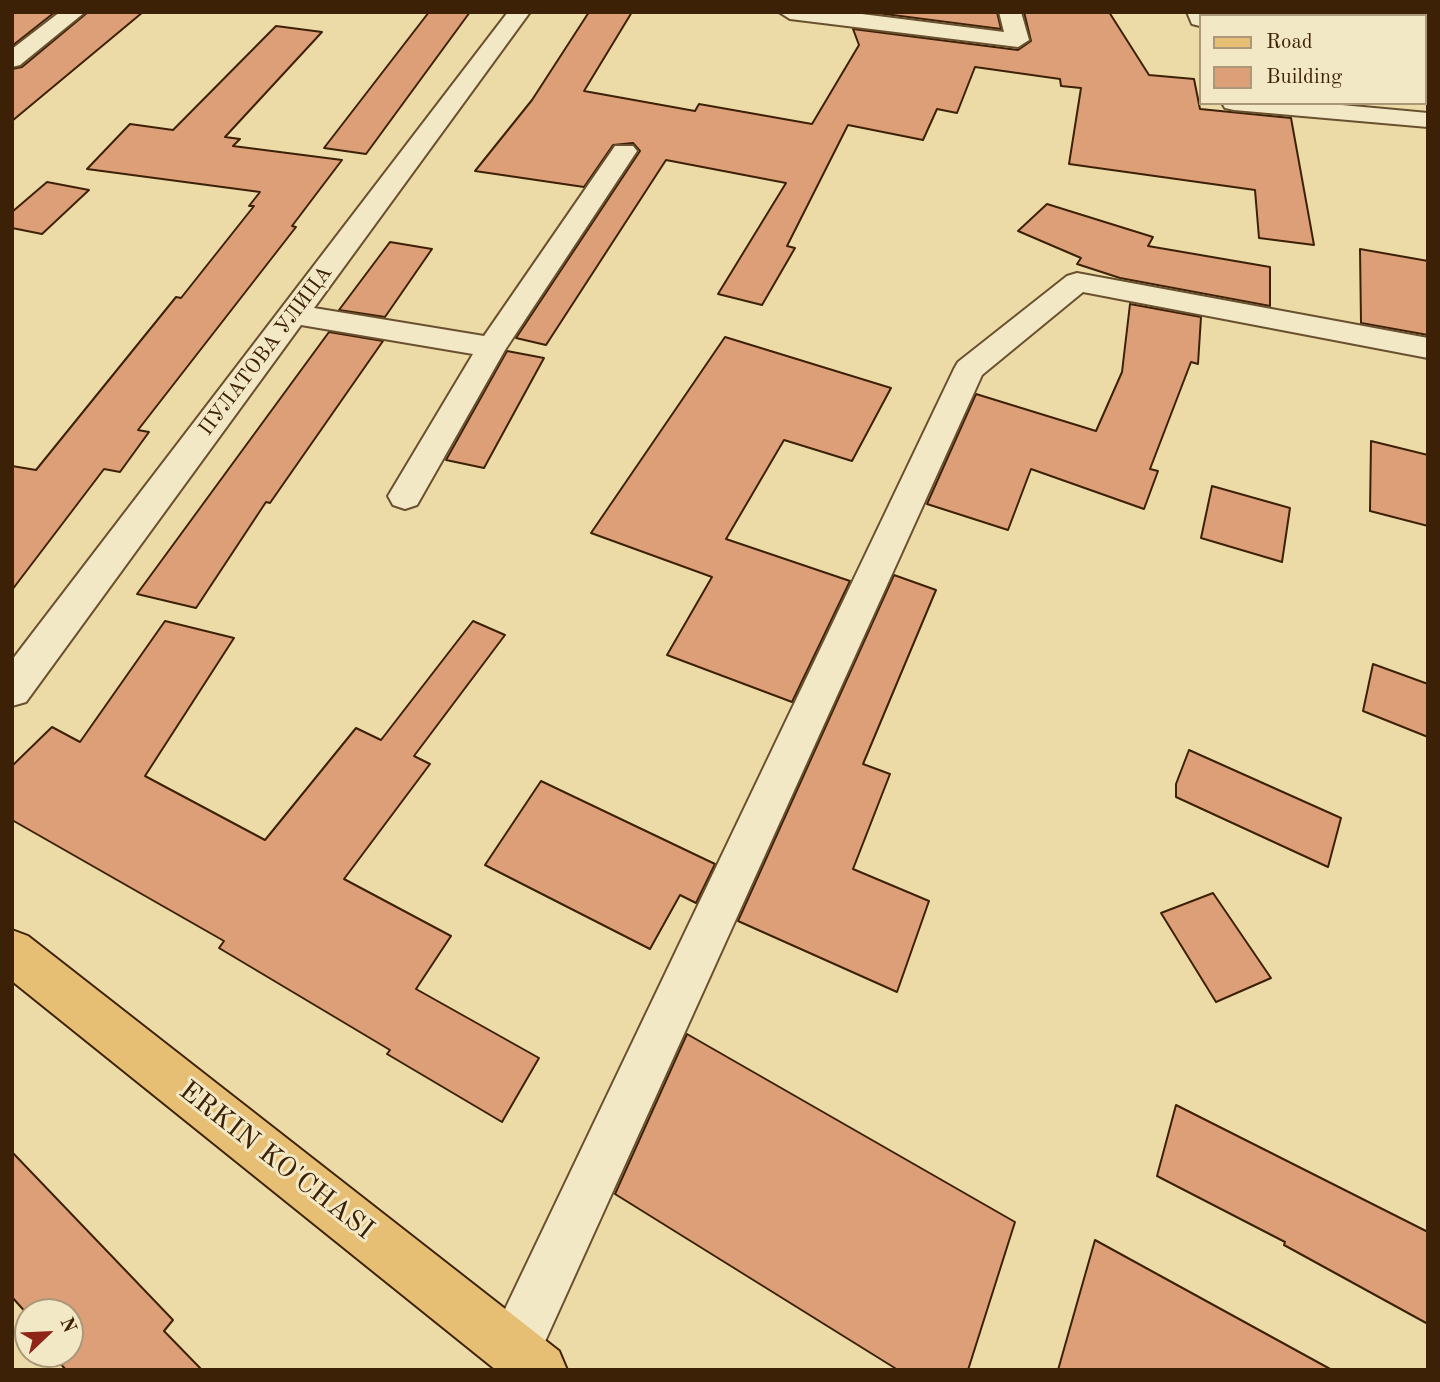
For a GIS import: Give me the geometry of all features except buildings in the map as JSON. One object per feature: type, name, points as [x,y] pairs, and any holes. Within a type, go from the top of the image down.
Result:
[{"type":"main road","name":"ERKIN KO'CHASI","points":[[12,952],[527,1359]]},
{"type":"street","points":[[12,60],[74,12]]},
{"type":"street","name":"ПУЛАТОВА УЛИЦА","points":[[12,690],[519,12]]},
{"type":"street","points":[[790,12],[1018,40],[1010,12]]},
{"type":"street","points":[[1257,105],[1428,120]]},
{"type":"street","points":[[405,496],[492,347],[624,151]]},
{"type":"street","points":[[527,1359],[969,369],[1077,282],[1428,348]]},
{"type":"street","points":[[294,314],[492,347]]}]
